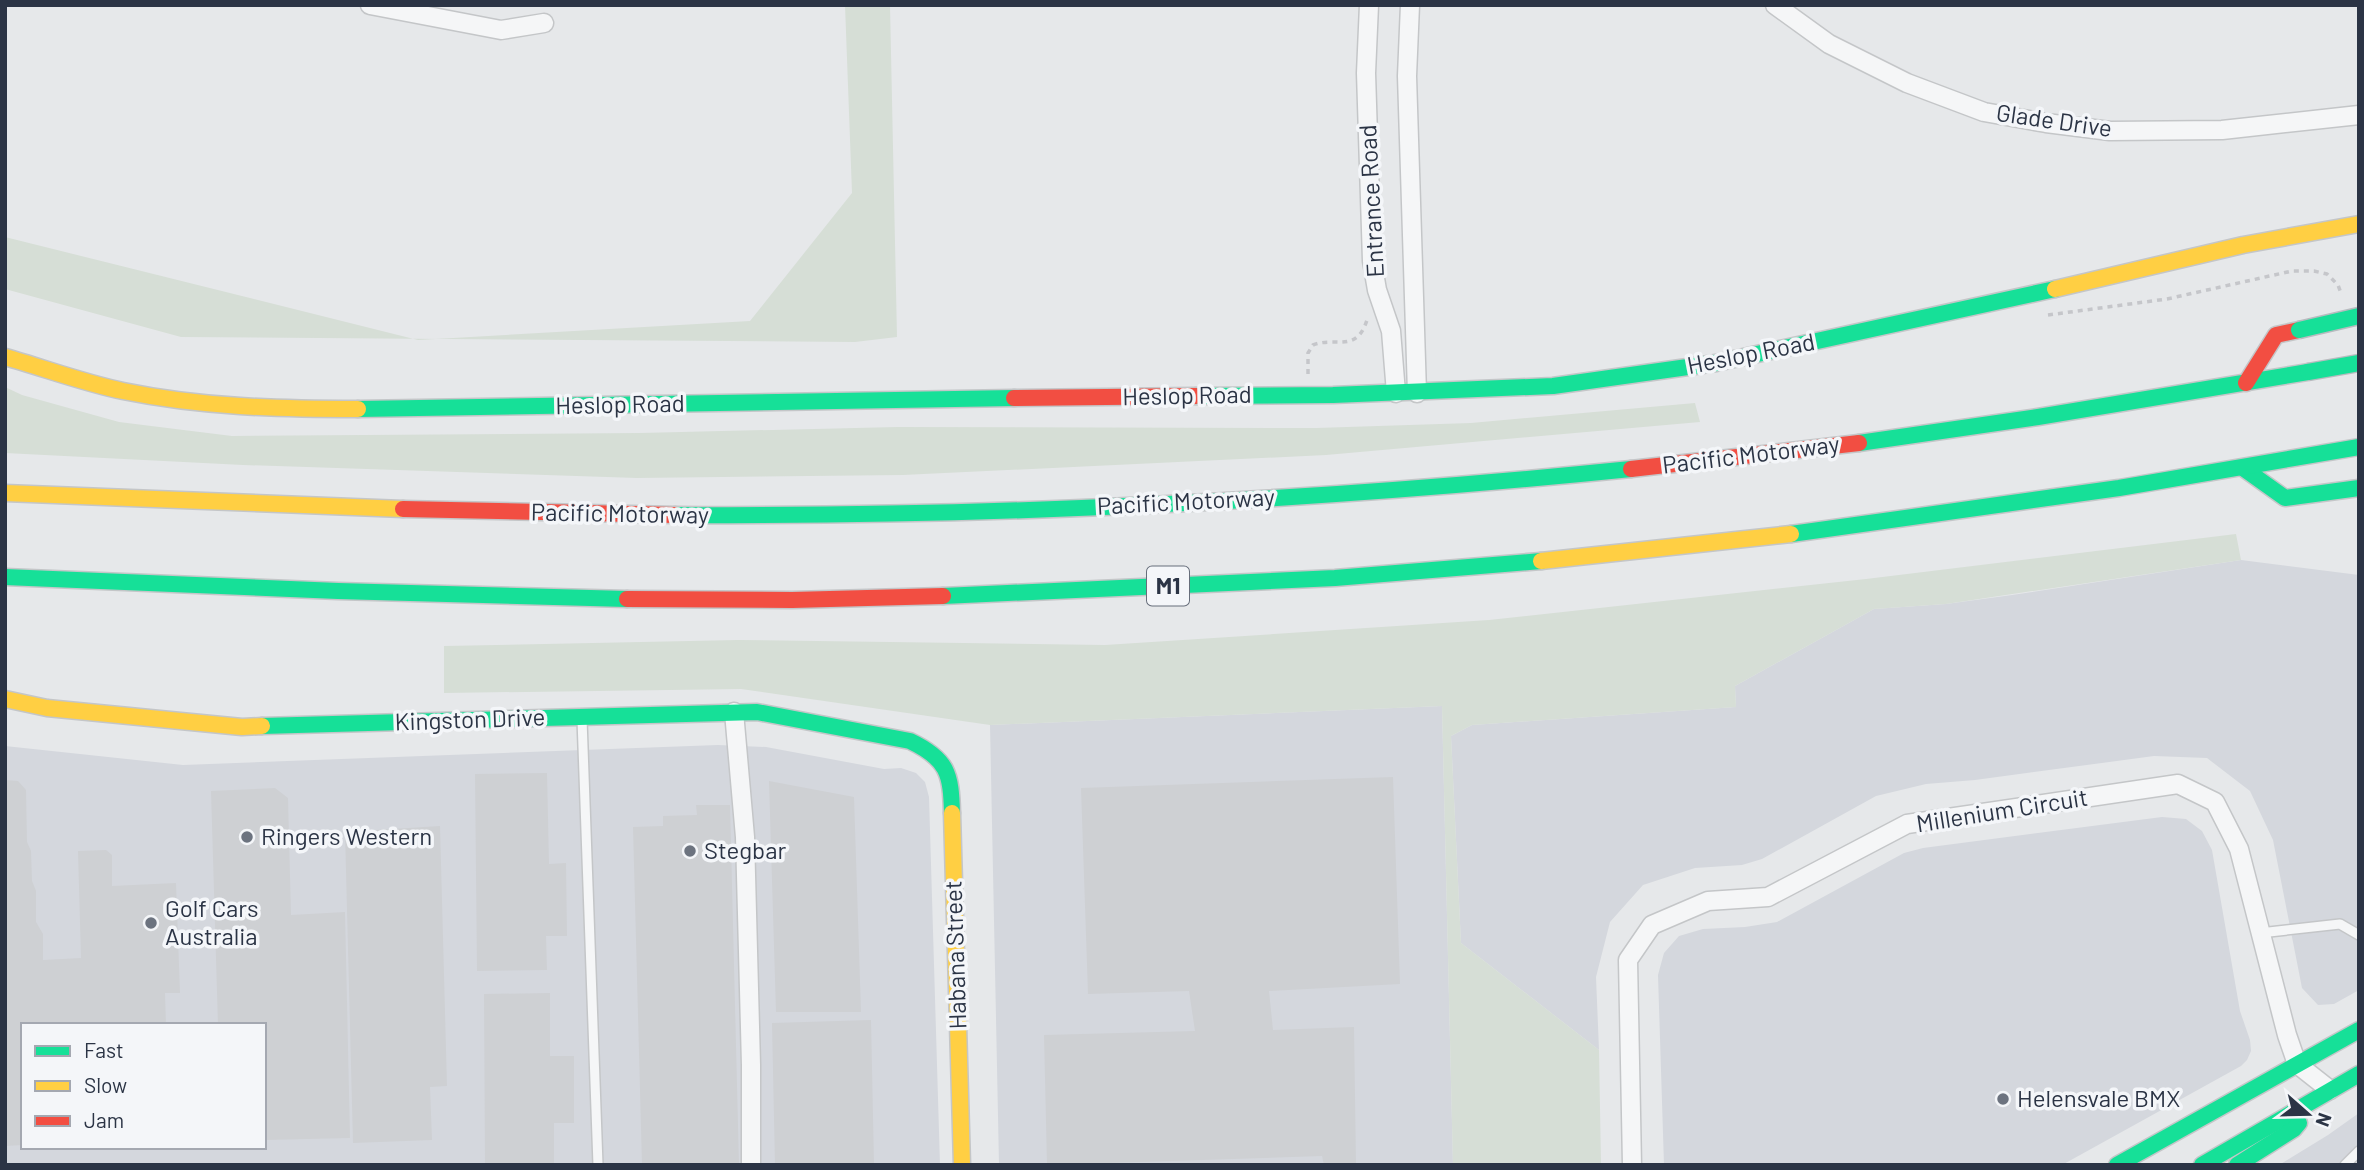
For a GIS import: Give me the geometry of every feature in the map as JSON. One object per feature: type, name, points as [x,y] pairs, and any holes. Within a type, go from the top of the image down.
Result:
[{"type":"main road","name":"Heslop Road","points":[[5,357],[121,391],[270,409],[1308,395],[1553,386],[1716,363],[1951,313],[2243,245],[2359,224]]},
{"type":"main road","points":[[2246,383],[2276,335],[2359,316]]},
{"type":"main road","name":"Pacific Motorway","points":[[5,493],[590,515],[1000,512],[1325,495],[1617,471],[1772,454],[1931,432],[2359,363]]},
{"type":"main road","name":"M1","points":[[5,577],[671,600],[1028,593],[1387,575],[1623,553],[1937,516],[2359,447]]},
{"type":"main road","points":[[2243,468],[2285,498],[2359,488]]},
{"type":"main road","name":"Kingston Drive","points":[[5,699],[47,708],[242,727],[757,712],[910,741],[932,751]]},
{"type":"main road","name":"Habana Street","points":[[932,751],[945,767],[951,782],[961,1165]]},
{"type":"main road","points":[[2119,1164],[2359,1030]]},
{"type":"main road","points":[[2202,1165],[2359,1073]]},
{"type":"main road","points":[[2237,1165],[2294,1129],[2307,1114],[2309,1101]]},
{"type":"street","points":[[370,5],[500,30],[544,23]]},
{"type":"street","name":"Entrance Road","points":[[1369,5],[1366,73],[1372,261],[1377,290],[1391,331],[1396,393]]},
{"type":"street","name":"Entrance Road","points":[[1410,5],[1407,76],[1417,393]]},
{"type":"street","name":"Glade Drive","points":[[1775,5],[1829,44],[1907,83],[1996,114],[2110,131],[2222,130],[2359,116]]},
{"type":"street","points":[[734,712],[745,850],[751,1165]]},
{"type":"street","name":"Millenium Circuit","points":[[1632,1165],[1628,960],[1653,925],[1708,901],[1768,897],[1907,824],[2178,784],[2215,802],[2239,849],[2287,1035],[2297,1064]]},
{"type":"street","points":[[2297,1064],[2330,1090]]},
{"type":"lane","points":[[582,717],[598,1165]]},
{"type":"lane","points":[[2260,933],[2340,923],[2359,935]]},
{"type":"lane","points":[[2345,1165],[2359,1151]]},
{"type":"path","points":[[2048,315],[2167,299],[2292,271],[2327,274],[2338,285],[2345,301]]},
{"type":"path","points":[[1308,395],[1310,348],[1318,343],[1341,344],[1351,341],[1359,336],[1368,316]]},
{"type":"shaded area","points":[[845,5],[890,5],[897,337],[855,342],[437,339],[750,321],[852,193]]},
{"type":"shaded area","points":[[5,237],[413,339],[181,337],[5,289]]},
{"type":"shaded area","points":[[5,387],[22,395],[119,422],[232,436],[639,433],[897,427],[1316,428],[1471,423],[1695,403],[1700,422],[1326,455],[903,475],[637,478],[243,465],[5,453]]},
{"type":"shaded area","points":[[2236,534],[2241,560],[1946,604],[1874,609],[1735,686],[1736,707],[1472,725],[1451,736],[1461,943],[1599,1050],[1601,1165],[1453,1165],[1442,706],[990,725],[741,689],[444,693],[444,646],[738,640],[1105,645],[1489,620],[1866,579]]},
{"type":"shaded area","points":[[2241,560],[2359,575],[2359,990],[2334,1004],[2318,1005],[2302,988],[2273,840],[2250,791],[2207,758],[2154,756],[1926,784],[1876,796],[1762,859],[1742,865],[1695,868],[1643,885],[1610,922],[1596,977],[1599,1050],[1461,943],[1451,736],[1472,725],[1736,707],[1735,686],[1874,609],[1946,604]]},
{"type":"shaded area","points":[[1442,706],[1453,1165],[999,1165],[990,725]]},
{"type":"shaded area","points":[[718,745],[766,747],[884,769],[901,768],[916,773],[925,782],[929,797],[940,1165],[5,1165],[5,746],[183,765]]},
{"type":"shaded area","points":[[2162,817],[2186,819],[2202,831],[2212,850],[2240,1011],[2250,1040],[2251,1051],[2241,1066],[2062,1165],[1664,1165],[1658,975],[1664,953],[1679,936],[1703,929],[1777,922],[1904,853],[1923,848]]},
{"type":"shaded area","points":[[2359,1113],[2359,1165],[2279,1165],[2328,1135]]},
{"type":"building","points":[[547,773],[549,864],[566,863],[567,936],[546,936],[547,970],[477,971],[475,774]]},
{"type":"building","points":[[1393,777],[1400,984],[1269,991],[1273,1030],[1354,1027],[1356,1165],[1324,1165],[1322,1156],[1047,1165],[1044,1035],[1195,1031],[1189,991],[1088,994],[1081,788]]},
{"type":"building","points":[[5,780],[18,781],[26,790],[27,842],[31,851],[32,881],[36,891],[36,922],[43,934],[43,960],[81,958],[78,851],[106,850],[112,855],[112,886],[176,883],[180,993],[165,993],[166,1023],[21,1023],[21,1145],[5,1146]]},
{"type":"building","points":[[769,781],[854,797],[861,1012],[776,1012]]},
{"type":"building","points":[[275,788],[288,798],[291,915],[345,912],[350,1138],[266,1140],[266,1023],[218,1023],[211,791]]},
{"type":"building","points":[[696,805],[730,805],[739,1165],[642,1165],[633,827],[663,826],[663,816],[697,815]]},
{"type":"building","points":[[440,826],[447,1086],[430,1087],[432,1140],[353,1143],[345,832]]},
{"type":"building","points":[[550,993],[550,1056],[574,1056],[574,1123],[554,1123],[554,1165],[485,1165],[484,994]]},
{"type":"building","points":[[871,1020],[874,1165],[775,1165],[772,1023]]},
{"type":"traffic: fast","points":[[1196,396],[1333,395],[1553,386],[1716,363],[2055,289]]},
{"type":"traffic: fast","points":[[2299,330],[2359,316]]},
{"type":"traffic: fast","points":[[2308,372],[2359,363]]},
{"type":"traffic: fast","points":[[1859,443],[2038,417],[2308,372]]},
{"type":"traffic: fast","points":[[358,409],[1014,398]]},
{"type":"traffic: fast","points":[[1791,534],[2119,488],[2359,447]]},
{"type":"traffic: fast","points":[[2243,468],[2285,498],[2359,488]]},
{"type":"traffic: fast","points":[[675,515],[914,513],[1154,505],[1393,490],[1631,469]]},
{"type":"traffic: fast","points":[[943,596],[1335,578],[1541,561]]},
{"type":"traffic: fast","points":[[5,577],[338,591],[627,599]]},
{"type":"traffic: fast","points":[[262,726],[757,712],[910,741],[932,754],[945,769],[952,813]]},
{"type":"traffic: fast","points":[[2117,1165],[2359,1030]]},
{"type":"traffic: fast","points":[[2202,1165],[2359,1074]]},
{"type":"traffic: fast","points":[[2237,1165],[2294,1129],[2299,1123]]},
{"type":"traffic: slow","points":[[2055,289],[2243,245],[2359,224]]},
{"type":"traffic: slow","points":[[5,357],[94,384],[182,401],[240,406],[358,409]]},
{"type":"traffic: slow","points":[[5,493],[403,509]]},
{"type":"traffic: slow","points":[[1541,561],[1791,534]]},
{"type":"traffic: slow","points":[[5,699],[47,708],[242,727],[262,726]]},
{"type":"traffic: slow","points":[[952,813],[962,1165]]},
{"type":"traffic: jam","points":[[2246,383],[2276,335],[2299,330]]},
{"type":"traffic: jam","points":[[1014,398],[1196,396]]},
{"type":"traffic: jam","points":[[1631,469],[1859,443]]},
{"type":"traffic: jam","points":[[403,509],[675,515]]},
{"type":"traffic: jam","points":[[627,599],[792,600],[943,596]]},
{"type":"place","name":"Ringers Western","points":[[247,837]]},
{"type":"place","name":"Stegbar","points":[[690,851]]},
{"type":"place","name":"Golf Cars Australia","points":[[151,923]]},
{"type":"place","name":"Helensvale BMX","points":[[2003,1099]]}]
